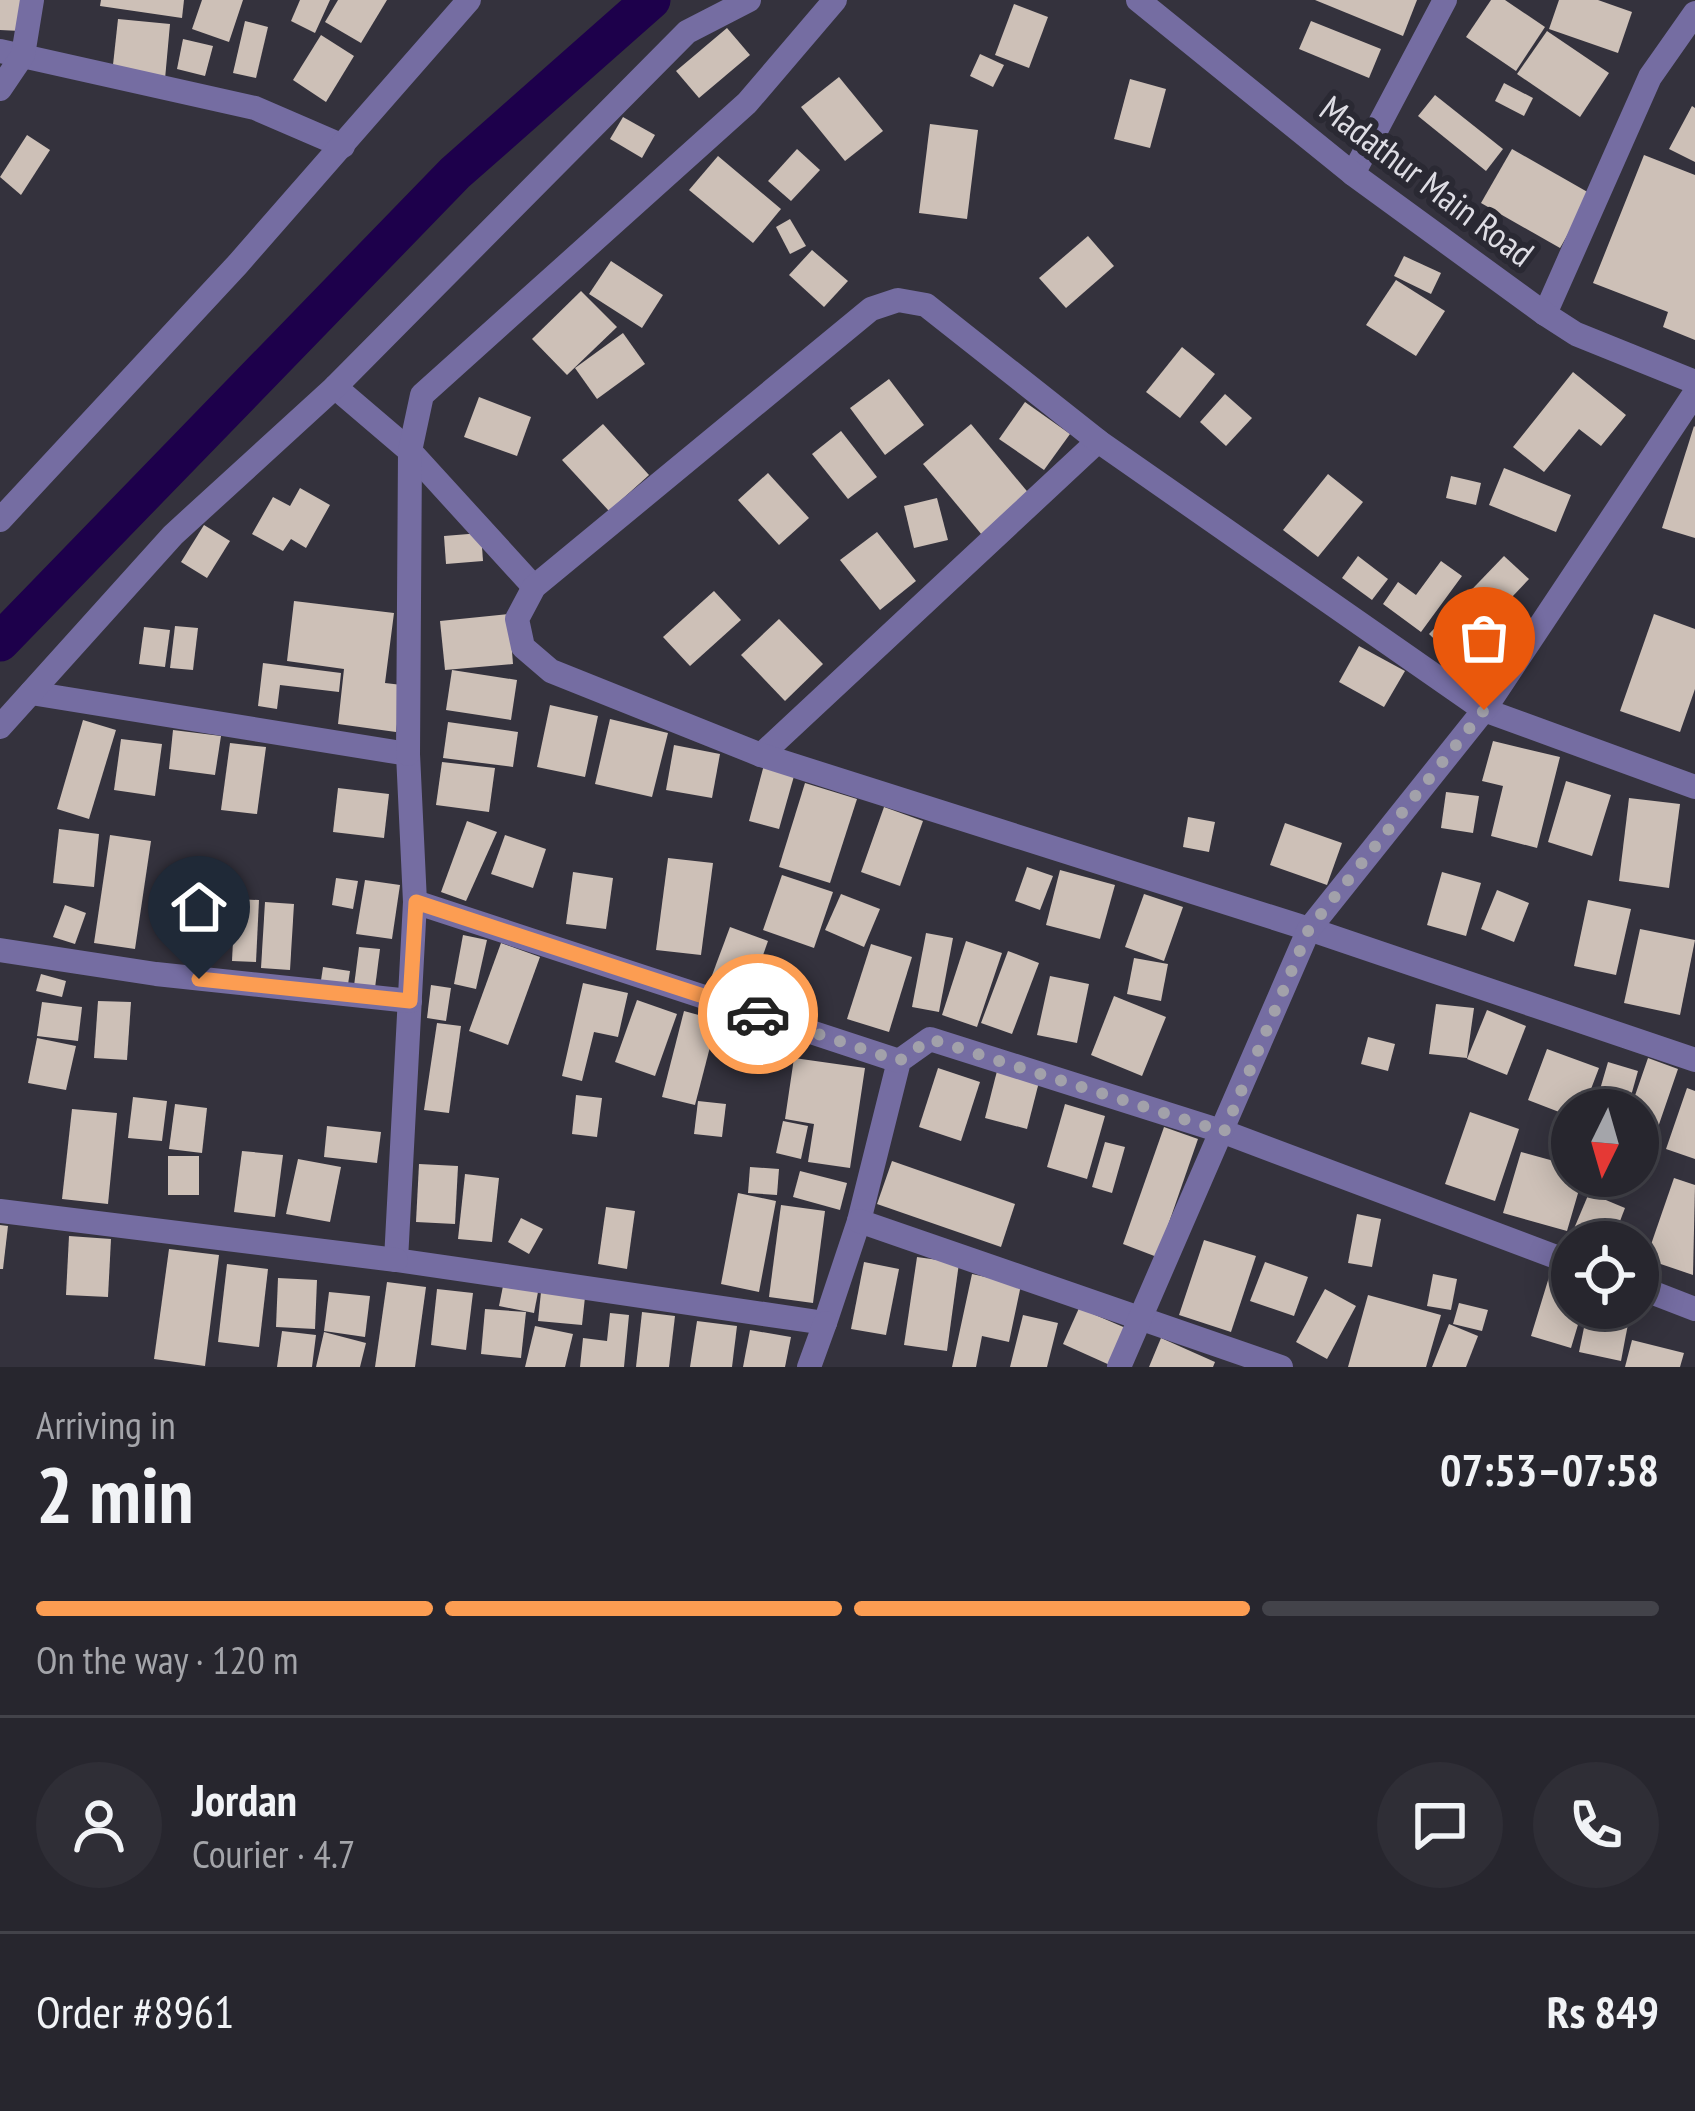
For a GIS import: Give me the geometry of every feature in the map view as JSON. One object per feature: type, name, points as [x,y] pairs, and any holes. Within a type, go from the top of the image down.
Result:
[{"type":"street","points":[[0,89],[32,0]]},
{"type":"street","points":[[0,728],[173,535],[334,387],[686,32],[749,0]]},
{"type":"street","points":[[396,1260],[416,902],[408,754],[410,451],[422,395],[450,365],[747,103],[835,0]]},
{"type":"street","name":"Madathur Main Road","points":[[1138,0],[1353,174],[1545,314],[1576,334],[1695,382]]},
{"type":"street","points":[[1353,174],[1445,0]]},
{"type":"street","points":[[0,520],[343,146],[457,3]]},
{"type":"street","points":[[1545,314],[1650,77],[1695,14]]},
{"type":"street","points":[[12,53],[255,108],[343,146]]},
{"type":"street","points":[[1695,787],[1484,710],[1098,441],[926,305],[898,300],[871,309],[534,587],[517,619],[523,647],[551,671],[761,755],[1309,929],[1695,1060]]},
{"type":"street","points":[[334,387],[410,451],[534,587]]},
{"type":"street","points":[[1119,1367],[1309,929],[1484,710],[1695,393]]},
{"type":"street","points":[[761,755],[1098,441]]},
{"type":"street","points":[[31,693],[408,754]]},
{"type":"street","points":[[416,902],[899,1061]]},
{"type":"street","points":[[0,950],[156,974],[410,1001]]},
{"type":"street","points":[[809,1367],[859,1221],[899,1061],[930,1039],[1224,1132],[1551,1255]]},
{"type":"street","points":[[0,1211],[396,1260],[825,1323]]},
{"type":"street","points":[[859,1221],[1281,1367]]},
{"type":"street","points":[[1659,1295],[1695,1309]]},
{"type":"building","points":[[0,0],[23,0],[21,31],[0,30]]},
{"type":"building","points":[[101,0],[184,0],[182,18],[100,6]]},
{"type":"building","points":[[202,0],[243,0],[229,42],[192,29]]},
{"type":"building","points":[[300,0],[330,0],[315,33],[291,21]]},
{"type":"building","points":[[338,0],[387,0],[361,43],[325,22]]},
{"type":"building","points":[[1315,0],[1417,0],[1403,36]]},
{"type":"building","points":[[1491,0],[1505,0],[1545,27],[1516,71],[1466,37]]},
{"type":"building","points":[[1559,0],[1598,0],[1632,12],[1618,53],[1549,29]]},
{"type":"building","points":[[1014,4],[1048,17],[1029,68],[995,55]]},
{"type":"building","points":[[118,19],[170,24],[165,79],[112,74]]},
{"type":"building","points":[[245,21],[268,27],[256,78],[233,73]]},
{"type":"building","points":[[1311,21],[1381,49],[1369,78],[1299,49]]},
{"type":"building","points":[[727,28],[750,55],[699,98],[676,71]]},
{"type":"building","points":[[1547,31],[1609,73],[1580,117],[1517,74]]},
{"type":"building","points":[[321,35],[354,56],[326,102],[293,80]]},
{"type":"building","points":[[183,39],[213,46],[205,76],[177,69]]},
{"type":"building","points":[[980,54],[1004,65],[993,87],[970,76]]},
{"type":"building","points":[[839,77],[883,131],[845,161],[801,107]]},
{"type":"building","points":[[1130,79],[1166,89],[1150,148],[1114,139]]},
{"type":"building","points":[[1504,83],[1533,98],[1524,116],[1495,101]]},
{"type":"building","points":[[1435,95],[1503,149],[1486,171],[1418,116]]},
{"type":"building","points":[[1692,106],[1695,108],[1695,162],[1669,149]]},
{"type":"building","points":[[623,117],[655,135],[642,158],[610,139]]},
{"type":"building","points":[[930,124],[978,130],[967,219],[919,213]]},
{"type":"building","points":[[27,135],[50,150],[21,195],[0,177]]},
{"type":"building","points":[[797,149],[820,170],[791,201],[768,181]]},
{"type":"building","points":[[1512,149],[1591,194],[1560,248],[1481,203]]},
{"type":"building","points":[[1644,155],[1695,175],[1695,340],[1663,327],[1668,312],[1593,283]]},
{"type":"building","points":[[718,156],[781,209],[753,243],[689,190]]},
{"type":"building","points":[[790,219],[806,246],[790,254],[776,227]]},
{"type":"building","points":[[1088,236],[1114,266],[1066,308],[1039,278]]},
{"type":"building","points":[[812,250],[848,281],[824,307],[789,275]]},
{"type":"building","points":[[1404,256],[1441,273],[1431,294],[1394,276]]},
{"type":"building","points":[[611,261],[663,295],[642,328],[589,294]]},
{"type":"building","points":[[1396,280],[1445,311],[1416,356],[1366,325]]},
{"type":"building","points":[[581,291],[617,327],[567,375],[532,339]]},
{"type":"building","points":[[623,333],[645,364],[597,399],[575,368]]},
{"type":"building","points":[[1182,347],[1215,374],[1180,418],[1146,392]]},
{"type":"building","points":[[1573,372],[1626,415],[1601,446],[1579,429],[1544,472],[1513,447]]},
{"type":"building","points":[[889,379],[924,425],[885,455],[850,408]]},
{"type":"building","points":[[1225,394],[1252,418],[1226,446],[1200,422]]},
{"type":"building","points":[[479,397],[531,417],[517,456],[464,437]]},
{"type":"building","points":[[1025,402],[1070,434],[1044,470],[999,439]]},
{"type":"building","points":[[603,424],[649,475],[609,511],[562,460]]},
{"type":"building","points":[[971,424],[1031,496],[982,535],[923,464]]},
{"type":"building","points":[[1695,427],[1695,538],[1662,528]]},
{"type":"building","points":[[841,431],[877,477],[848,499],[812,454]]},
{"type":"building","points":[[1504,468],[1571,495],[1556,532],[1489,505]]},
{"type":"building","points":[[768,473],[809,518],[779,545],[738,500]]},
{"type":"building","points":[[1328,474],[1363,502],[1318,557],[1283,530]]},
{"type":"building","points":[[1451,476],[1481,483],[1476,505],[1446,498]]},
{"type":"building","points":[[300,488],[330,505],[306,548],[291,539],[283,551],[252,534],[273,497],[290,506]]},
{"type":"building","points":[[937,498],[948,540],[914,548],[904,506]]},
{"type":"building","points":[[204,525],[230,541],[207,578],[181,562]]},
{"type":"building","points":[[877,532],[916,581],[880,610],[840,560]]},
{"type":"building","points":[[481,533],[483,561],[446,564],[444,536]]},
{"type":"building","points":[[1358,556],[1388,579],[1372,600],[1342,578]]},
{"type":"building","points":[[1504,556],[1529,579],[1454,658],[1429,634]]},
{"type":"building","points":[[1441,561],[1462,576],[1421,632],[1383,604],[1398,582],[1416,595]]},
{"type":"building","points":[[714,591],[741,620],[690,666],[663,637]]},
{"type":"building","points":[[294,601],[394,613],[385,683],[402,685],[396,732],[338,724],[344,669],[287,661]]},
{"type":"building","points":[[509,614],[513,664],[445,670],[440,621]]},
{"type":"building","points":[[1654,614],[1695,629],[1695,689],[1680,732],[1620,711]]},
{"type":"building","points":[[779,619],[823,664],[785,701],[741,655]]},
{"type":"building","points":[[175,626],[198,628],[193,670],[170,668]]},
{"type":"building","points":[[144,627],[170,630],[165,667],[139,664]]},
{"type":"building","points":[[1359,646],[1405,671],[1384,707],[1339,682]]},
{"type":"building","points":[[263,663],[341,673],[339,692],[280,685],[277,709],[258,706]]},
{"type":"building","points":[[452,670],[517,680],[511,720],[446,710]]},
{"type":"building","points":[[550,705],[598,716],[585,777],[537,767]]},
{"type":"building","points":[[610,719],[668,733],[652,797],[595,784]]},
{"type":"building","points":[[83,720],[116,730],[89,819],[57,809]]},
{"type":"building","points":[[448,722],[518,732],[513,767],[443,758]]},
{"type":"building","points":[[173,730],[221,736],[215,775],[169,769]]},
{"type":"building","points":[[121,739],[162,744],[155,796],[114,790]]},
{"type":"building","points":[[1493,741],[1560,757],[1537,848],[1491,836],[1503,786],[1482,781]]},
{"type":"building","points":[[230,743],[266,747],[257,814],[221,810]]},
{"type":"building","points":[[674,745],[720,754],[712,798],[666,790]]},
{"type":"building","points":[[765,761],[796,769],[779,829],[749,821]]},
{"type":"building","points":[[442,762],[495,768],[489,812],[436,805]]},
{"type":"building","points":[[1566,781],[1611,795],[1592,856],[1548,842]]},
{"type":"building","points":[[805,783],[857,799],[830,883],[779,867]]},
{"type":"building","points":[[338,788],[389,794],[384,838],[333,832]]},
{"type":"building","points":[[1446,792],[1479,796],[1473,833],[1441,828]]},
{"type":"building","points":[[1629,798],[1680,804],[1669,888],[1619,881]]},
{"type":"building","points":[[884,807],[923,821],[900,886],[861,872]]},
{"type":"building","points":[[1188,817],[1215,822],[1209,852],[1183,847]]},
{"type":"building","points":[[467,821],[497,832],[466,901],[441,892]]},
{"type":"building","points":[[1285,823],[1342,843],[1327,885],[1270,865]]},
{"type":"building","points":[[59,829],[99,834],[94,887],[53,883]]},
{"type":"building","points":[[110,835],[151,841],[135,949],[94,943]]},
{"type":"building","points":[[505,835],[546,849],[533,888],[491,874]]},
{"type":"building","points":[[668,858],[713,863],[701,955],[656,950]]},
{"type":"building","points":[[1027,867],[1053,876],[1040,910],[1015,901]]},
{"type":"building","points":[[1060,870],[1115,885],[1100,939],[1046,925]]},
{"type":"building","points":[[573,872],[613,878],[606,929],[566,924]]},
{"type":"building","points":[[1442,872],[1481,883],[1466,936],[1427,925]]},
{"type":"building","points":[[782,875],[833,892],[814,948],[763,930]]},
{"type":"building","points":[[336,878],[358,881],[353,909],[332,905]]},
{"type":"building","points":[[365,880],[400,885],[392,939],[356,934]]},
{"type":"building","points":[[1497,890],[1529,903],[1514,942],[1481,929]]},
{"type":"building","points":[[841,894],[880,909],[864,947],[825,930]]},
{"type":"building","points":[[1144,894],[1183,907],[1164,961],[1125,947]]},
{"type":"building","points":[[235,899],[259,900],[256,962],[232,961]]},
{"type":"building","points":[[1588,900],[1631,909],[1616,975],[1574,966]]},
{"type":"building","points":[[265,902],[294,904],[290,970],[261,968]]},
{"type":"building","points":[[65,905],[86,913],[75,944],[53,937]]},
{"type":"building","points":[[730,927],[768,941],[750,992],[711,978]]},
{"type":"building","points":[[1640,929],[1695,940],[1680,1015],[1624,1003]]},
{"type":"building","points":[[926,933],[953,938],[939,1012],[912,1007]]},
{"type":"building","points":[[463,935],[487,940],[476,989],[454,984]]},
{"type":"building","points":[[966,941],[1002,953],[977,1027],[942,1015]]},
{"type":"building","points":[[501,943],[540,957],[508,1045],[469,1031]]},
{"type":"building","points":[[871,944],[912,957],[889,1032],[847,1019]]},
{"type":"building","points":[[359,947],[380,949],[375,988],[354,986]]},
{"type":"building","points":[[1008,951],[1039,963],[1012,1034],[981,1023]]},
{"type":"building","points":[[1134,958],[1168,964],[1161,1001],[1127,994]]},
{"type":"building","points":[[323,967],[350,971],[347,991],[320,987]]},
{"type":"building","points":[[41,974],[66,981],[62,997],[36,991]]},
{"type":"building","points":[[1050,976],[1089,984],[1077,1043],[1037,1035]]},
{"type":"building","points":[[583,983],[628,993],[618,1037],[594,1032],[582,1081],[562,1076]]},
{"type":"building","points":[[431,985],[451,988],[446,1021],[427,1018]]},
{"type":"building","points":[[1114,996],[1166,1017],[1142,1076],[1091,1055]]},
{"type":"building","points":[[637,1000],[677,1014],[655,1076],[615,1062]]},
{"type":"building","points":[[98,1001],[131,1002],[127,1060],[94,1058]]},
{"type":"building","points":[[42,1002],[82,1007],[78,1041],[37,1036]]},
{"type":"building","points":[[1436,1004],[1474,1008],[1467,1058],[1429,1054]]},
{"type":"building","points":[[1487,1010],[1526,1026],[1507,1075],[1467,1059]]},
{"type":"building","points":[[684,1011],[717,1020],[695,1105],[662,1097]]},
{"type":"building","points":[[437,1023],[461,1026],[449,1113],[424,1110]]},
{"type":"building","points":[[1368,1037],[1395,1044],[1388,1071],[1361,1064]]},
{"type":"building","points":[[37,1038],[76,1046],[66,1090],[28,1083]]},
{"type":"building","points":[[1547,1049],[1599,1068],[1591,1089],[1551,1089],[1551,1109],[1528,1100]]},
{"type":"building","points":[[794,1058],[865,1068],[850,1168],[808,1162],[814,1124],[785,1119]]},
{"type":"building","points":[[1648,1058],[1678,1069],[1659,1124],[1659,1089],[1637,1089]]},
{"type":"building","points":[[1608,1062],[1638,1071],[1633,1089],[1600,1089]]},
{"type":"building","points":[[938,1068],[980,1082],[961,1141],[919,1127]]},
{"type":"building","points":[[997,1071],[1039,1082],[1027,1129],[985,1118]]},
{"type":"building","points":[[1687,1088],[1695,1091],[1695,1159],[1666,1149]]},
{"type":"building","points":[[576,1095],[602,1098],[597,1137],[572,1134]]},
{"type":"building","points":[[133,1097],[167,1101],[162,1141],[128,1138]]},
{"type":"building","points":[[698,1101],[726,1104],[722,1137],[694,1134]]},
{"type":"building","points":[[175,1104],[207,1108],[202,1153],[169,1149]]},
{"type":"building","points":[[1065,1104],[1105,1116],[1087,1179],[1047,1167]]},
{"type":"building","points":[[72,1109],[117,1113],[108,1204],[62,1199]]},
{"type":"building","points":[[1470,1112],[1519,1129],[1495,1201],[1445,1184]]},
{"type":"building","points":[[783,1121],[808,1126],[801,1159],[776,1153]]},
{"type":"building","points":[[327,1126],[381,1132],[377,1163],[324,1157]]},
{"type":"building","points":[[1164,1127],[1198,1139],[1157,1257],[1123,1244]]},
{"type":"building","points":[[1105,1142],[1125,1147],[1112,1193],[1092,1187]]},
{"type":"building","points":[[242,1151],[283,1155],[275,1217],[234,1212]]},
{"type":"building","points":[[1521,1152],[1551,1160],[1551,1197],[1577,1197],[1570,1221],[1551,1221],[1551,1226],[1503,1213]]},
{"type":"building","points":[[168,1156],[199,1156],[199,1195],[168,1195]]},
{"type":"building","points":[[298,1159],[341,1167],[330,1222],[286,1214]]},
{"type":"building","points":[[892,1161],[1015,1204],[1001,1247],[877,1204]]},
{"type":"building","points":[[419,1164],[458,1166],[455,1224],[416,1222]]},
{"type":"building","points":[[750,1167],[779,1169],[777,1195],[748,1193]]},
{"type":"building","points":[[800,1171],[847,1183],[840,1210],[793,1197]]},
{"type":"building","points":[[465,1174],[499,1178],[492,1242],[458,1239]]},
{"type":"building","points":[[1674,1178],[1695,1185],[1693,1275],[1659,1263],[1659,1221]]},
{"type":"building","points":[[738,1193],[776,1201],[759,1292],[721,1284]]},
{"type":"building","points":[[1587,1197],[1625,1208],[1620,1221],[1577,1221]]},
{"type":"building","points":[[781,1205],[825,1211],[813,1303],[769,1297]]},
{"type":"building","points":[[606,1207],[635,1211],[627,1269],[598,1264]]},
{"type":"building","points":[[1357,1214],[1381,1219],[1372,1267],[1348,1263]]},
{"type":"building","points":[[521,1218],[543,1229],[529,1254],[508,1242]]},
{"type":"building","points":[[0,1225],[8,1226],[3,1269],[0,1269]]},
{"type":"building","points":[[69,1236],[111,1239],[108,1297],[66,1295]]},
{"type":"building","points":[[1204,1240],[1256,1256],[1231,1332],[1179,1315]]},
{"type":"building","points":[[169,1249],[219,1255],[205,1366],[154,1359]]},
{"type":"building","points":[[917,1257],[959,1263],[947,1351],[904,1345]]},
{"type":"building","points":[[864,1262],[899,1269],[886,1335],[851,1329]]},
{"type":"building","points":[[1265,1262],[1308,1277],[1294,1316],[1250,1301]]},
{"type":"building","points":[[227,1264],[268,1269],[259,1347],[218,1342]]},
{"type":"building","points":[[1551,1271],[1551,1329],[1577,1329],[1571,1348],[1531,1336]]},
{"type":"building","points":[[972,1274],[1021,1285],[1009,1342],[982,1336],[976,1367],[952,1367]]},
{"type":"building","points":[[1433,1274],[1457,1279],[1451,1310],[1427,1306]]},
{"type":"building","points":[[278,1278],[317,1280],[315,1329],[276,1327]]},
{"type":"building","points":[[387,1282],[426,1287],[415,1367],[375,1367]]},
{"type":"building","points":[[503,1286],[538,1292],[534,1313],[499,1306]]},
{"type":"building","points":[[437,1289],[473,1293],[466,1350],[431,1345]]},
{"type":"building","points":[[1325,1289],[1356,1306],[1327,1359],[1296,1342]]},
{"type":"building","points":[[329,1292],[370,1296],[365,1337],[324,1331]]},
{"type":"building","points":[[541,1292],[585,1297],[582,1325],[538,1321]]},
{"type":"building","points":[[1368,1295],[1441,1315],[1426,1367],[1348,1367]]},
{"type":"building","points":[[1459,1303],[1488,1310],[1482,1331],[1453,1324]]},
{"type":"building","points":[[1079,1308],[1128,1329],[1112,1366],[1063,1344]]},
{"type":"building","points":[[485,1309],[526,1312],[521,1358],[481,1354]]},
{"type":"building","points":[[642,1312],[675,1316],[669,1367],[636,1367]]},
{"type":"building","points":[[610,1313],[629,1315],[624,1367],[580,1367],[583,1338],[607,1341]]},
{"type":"building","points":[[1023,1315],[1058,1323],[1047,1367],[1010,1367]]},
{"type":"building","points":[[697,1321],[737,1326],[732,1367],[690,1367]]},
{"type":"building","points":[[1449,1324],[1478,1336],[1466,1367],[1432,1367]]},
{"type":"building","points":[[535,1326],[573,1334],[565,1367],[525,1367]]},
{"type":"building","points":[[1584,1329],[1627,1329],[1621,1361],[1579,1352]]},
{"type":"building","points":[[750,1330],[791,1337],[785,1367],[743,1367]]},
{"type":"building","points":[[282,1331],[316,1335],[312,1367],[277,1367]]},
{"type":"building","points":[[324,1332],[366,1343],[360,1367],[316,1367]]},
{"type":"building","points":[[1161,1338],[1215,1362],[1213,1367],[1149,1367]]},
{"type":"building","points":[[1632,1340],[1684,1353],[1680,1367],[1625,1367]]},
{"type":"waterway","points":[[0,642],[455,173],[651,0]]},
{"type":"way so far","points":[[758,1014],[899,1061],[930,1039],[1224,1132],[1309,929],[1484,710]]},
{"type":"route","points":[[199,979],[410,1001],[416,902],[758,1014]]}]
